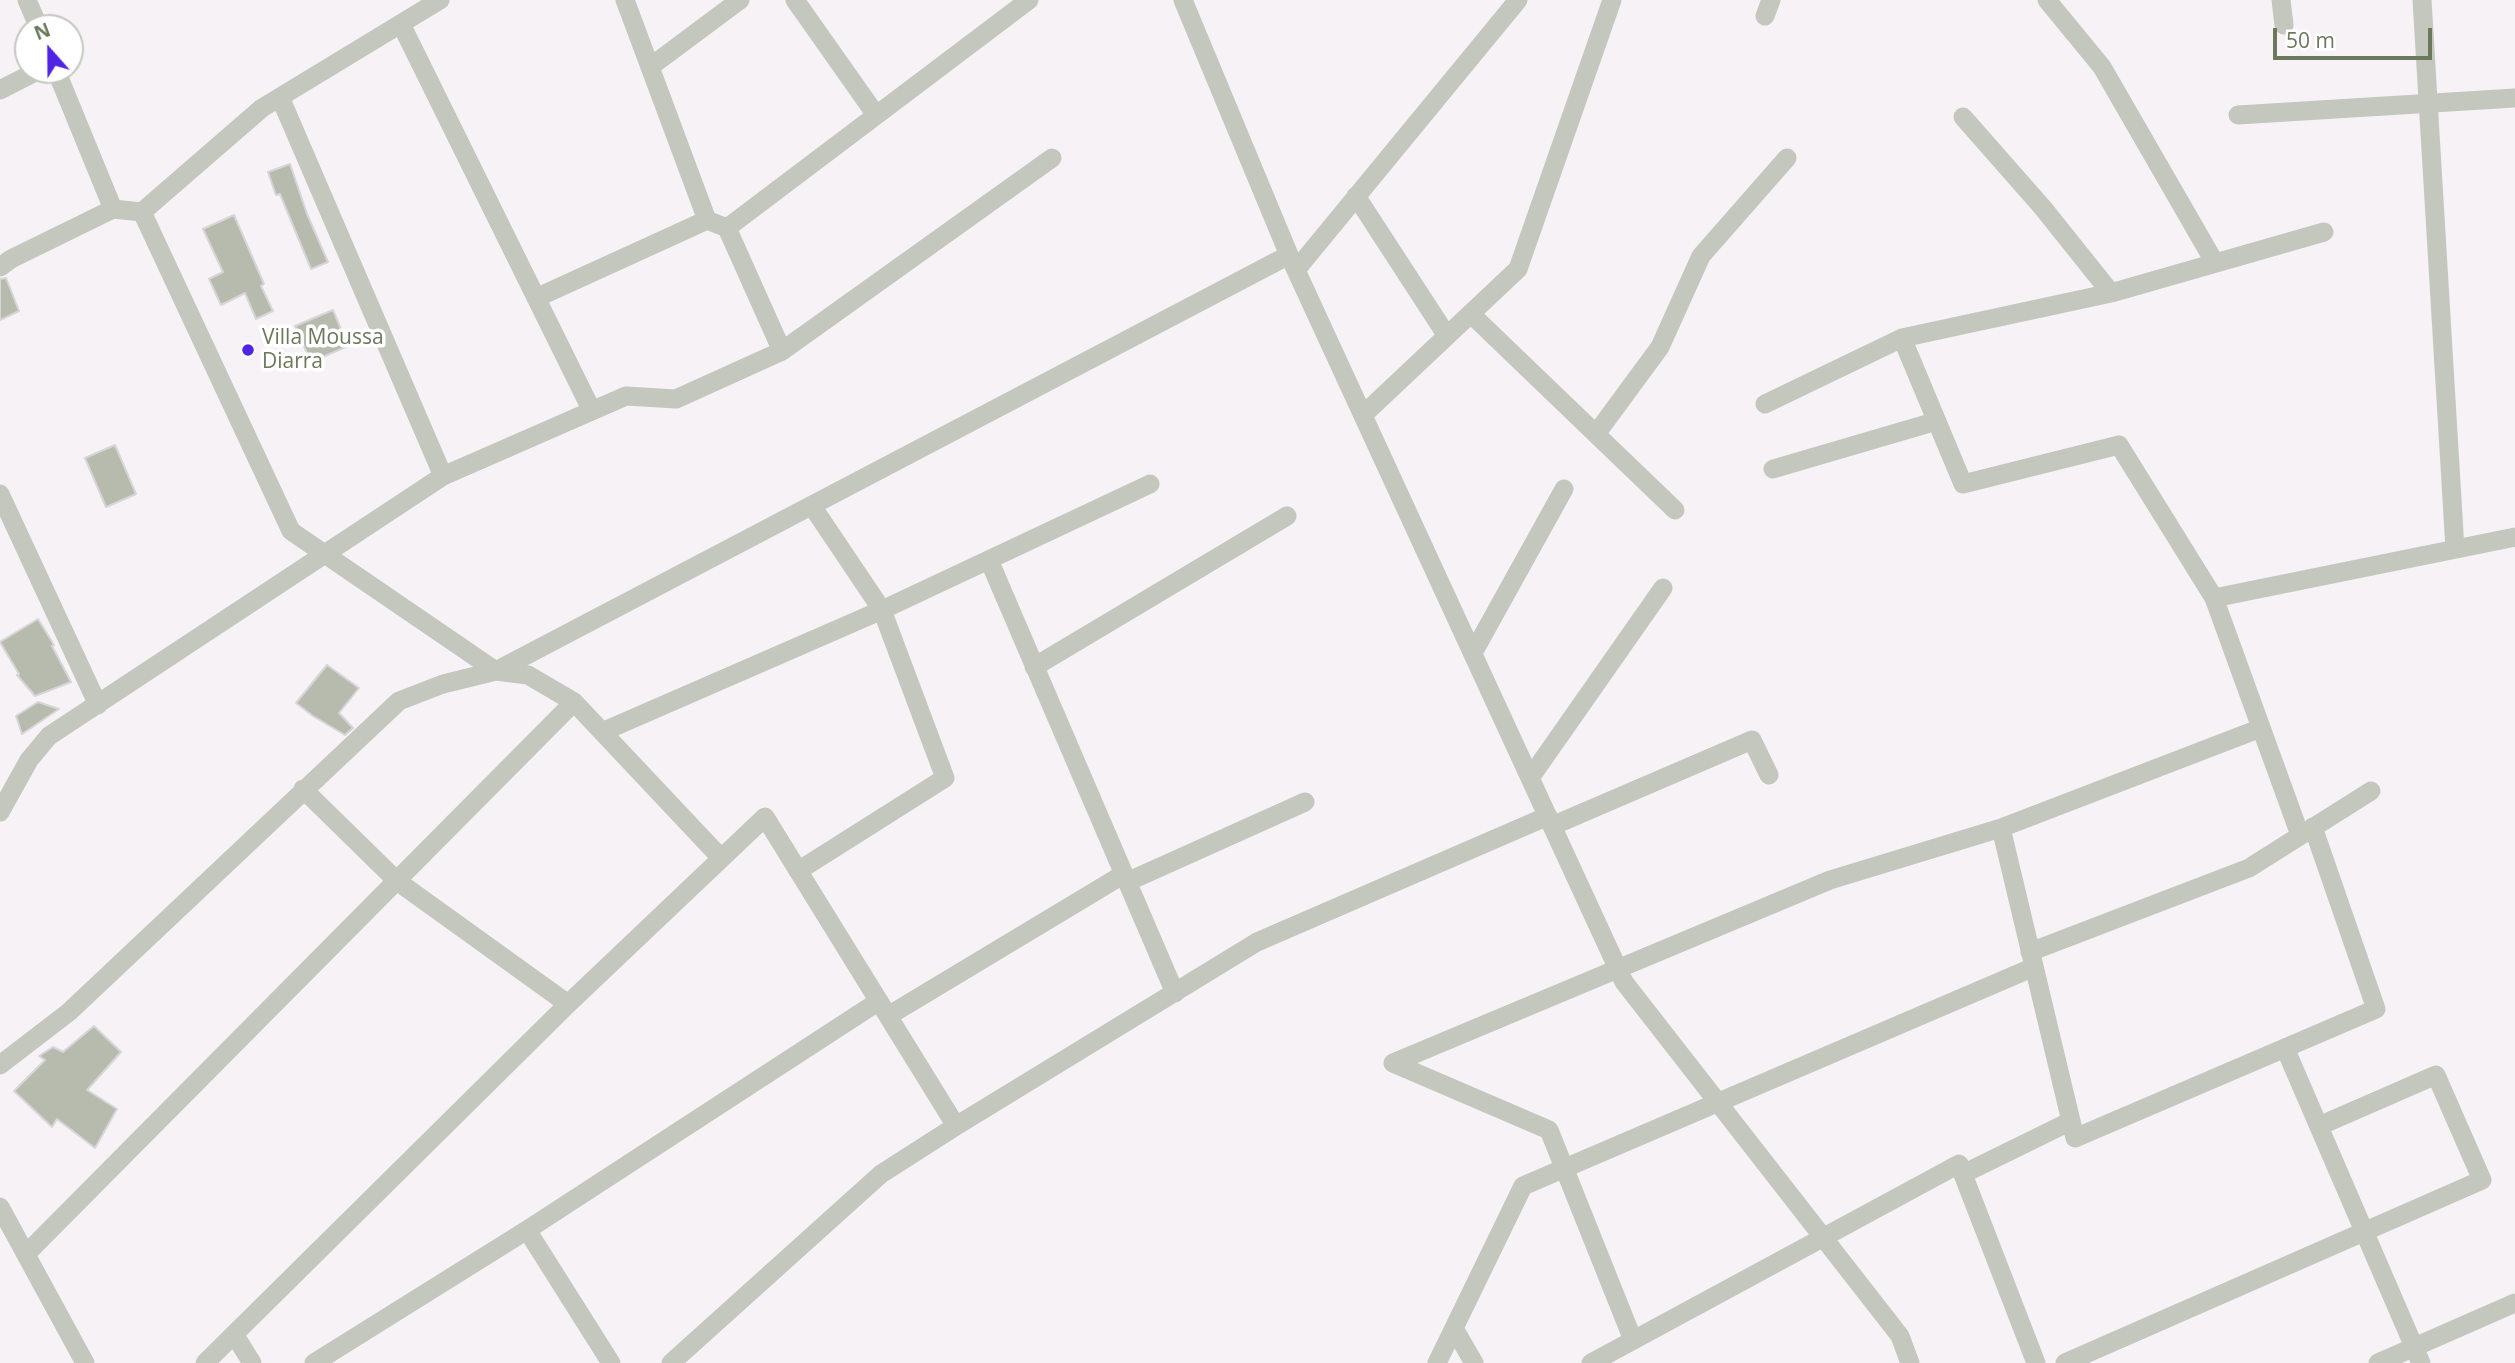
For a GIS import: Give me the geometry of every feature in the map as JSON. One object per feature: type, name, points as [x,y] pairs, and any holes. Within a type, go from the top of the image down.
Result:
[{"type":"street","points":[[625,0],[707,220]]},
{"type":"street","points":[[650,67],[740,0]]},
{"type":"street","points":[[795,0],[876,115]]},
{"type":"street","points":[[727,228],[1029,0]]},
{"type":"street","points":[[0,1065],[69,1012],[399,701],[443,684],[496,671],[812,506],[1293,263],[1356,197],[1518,0]]},
{"type":"street","points":[[1363,415],[1518,269],[1612,0]]},
{"type":"street","points":[[2047,0],[2102,67],[2216,263]]},
{"type":"street","points":[[2281,0],[2284,26]]},
{"type":"street","points":[[2422,0],[2455,549]]},
{"type":"street","points":[[0,267],[113,209],[142,212],[262,108],[431,3]]},
{"type":"street","points":[[1190,4],[1293,263],[1624,982],[1900,1336],[1910,1363]]},
{"type":"street","points":[[401,24],[592,411]]},
{"type":"street","points":[[62,84],[113,209]]},
{"type":"street","points":[[280,97],[443,476]]},
{"type":"street","points":[[2238,115],[2515,98]]},
{"type":"street","points":[[1963,117],[2043,208],[2111,293]]},
{"type":"street","points":[[0,812],[29,760],[49,736],[443,476],[626,396],[676,399],[782,351],[1052,158]]},
{"type":"street","points":[[1596,434],[1660,348],[1701,256],[1787,158]]},
{"type":"street","points":[[1356,197],[1447,336]]},
{"type":"street","points":[[142,212],[291,531],[496,671],[528,675],[574,702],[721,858]]},
{"type":"street","points":[[536,298],[707,220],[727,228],[782,351]]},
{"type":"street","points":[[1765,404],[1902,338],[2111,293],[2325,232]]},
{"type":"street","points":[[1471,314],[1675,510]]},
{"type":"street","points":[[1902,338],[1963,484],[2119,445],[2214,598],[2261,728],[2307,831],[2376,1009],[2075,1138],[2001,828]]},
{"type":"street","points":[[1773,469],[1937,421]]},
{"type":"street","points":[[602,732],[881,610],[1150,484]]},
{"type":"street","points":[[1473,653],[1564,489]]},
{"type":"street","points":[[0,494],[98,705]]},
{"type":"street","points":[[798,871],[945,778],[881,610],[812,506]]},
{"type":"street","points":[[1034,667],[1287,516]]},
{"type":"street","points":[[2214,598],[2515,537]]},
{"type":"street","points":[[989,560],[1175,993]]},
{"type":"street","points":[[1530,778],[1663,588]]},
{"type":"street","points":[[26,1254],[574,702]]},
{"type":"street","points":[[1633,1340],[1549,1129],[1393,1063],[1830,880],[2001,828],[2261,728]]},
{"type":"street","points":[[671,1363],[881,1174],[1257,942],[1752,740],[1769,775]]},
{"type":"street","points":[[303,789],[397,881],[568,1004]]},
{"type":"street","points":[[1437,1363],[1523,1186],[1718,1102],[2032,959],[2249,868],[2371,791]]},
{"type":"street","points":[[314,1363],[883,1009],[1125,878],[1305,802]]},
{"type":"street","points":[[205,1363],[568,1004],[765,817],[956,1126]]},
{"type":"street","points":[[2285,1048],[2418,1355]]},
{"type":"street","points":[[2066,1363],[2482,1180],[2437,1075],[2319,1126]]},
{"type":"street","points":[[1963,1174],[2070,1121]]},
{"type":"street","points":[[1591,1363],[1959,1164],[2036,1363]]},
{"type":"street","points":[[0,1207],[85,1363]]},
{"type":"street","points":[[527,1230],[611,1363]]},
{"type":"street","points":[[2378,1363],[2418,1355],[2515,1303]]},
{"type":"street","points":[[1455,1330],[1474,1363]]},
{"type":"street","points":[[234,1334],[252,1363]]},
{"type":"building","points":[[290,164],[307,214],[328,262],[311,269],[268,172]]},
{"type":"building","points":[[234,215],[273,311],[256,319],[245,293],[221,305],[209,279],[223,272],[203,229]]},
{"type":"building","points":[[6,278],[19,311],[0,320],[0,279]]},
{"type":"building","points":[[333,310],[348,346],[311,362],[295,326]]},
{"type":"building","points":[[115,445],[136,494],[106,507],[85,458]]},
{"type":"building","points":[[38,619],[54,645],[52,646],[71,682],[35,696],[17,675],[19,674],[0,642]]},
{"type":"building","points":[[327,665],[359,688],[339,713],[353,728],[345,735],[296,703]]},
{"type":"building","points":[[38,702],[59,709],[22,734],[16,716]]},
{"type":"building","points":[[94,1026],[121,1052],[87,1090],[117,1109],[95,1148],[57,1119],[52,1127],[14,1091],[45,1060],[39,1056],[53,1047],[63,1052]]},
{"type":"place","name":"Villa Moussa Diarra","points":[[248,350]]}]
